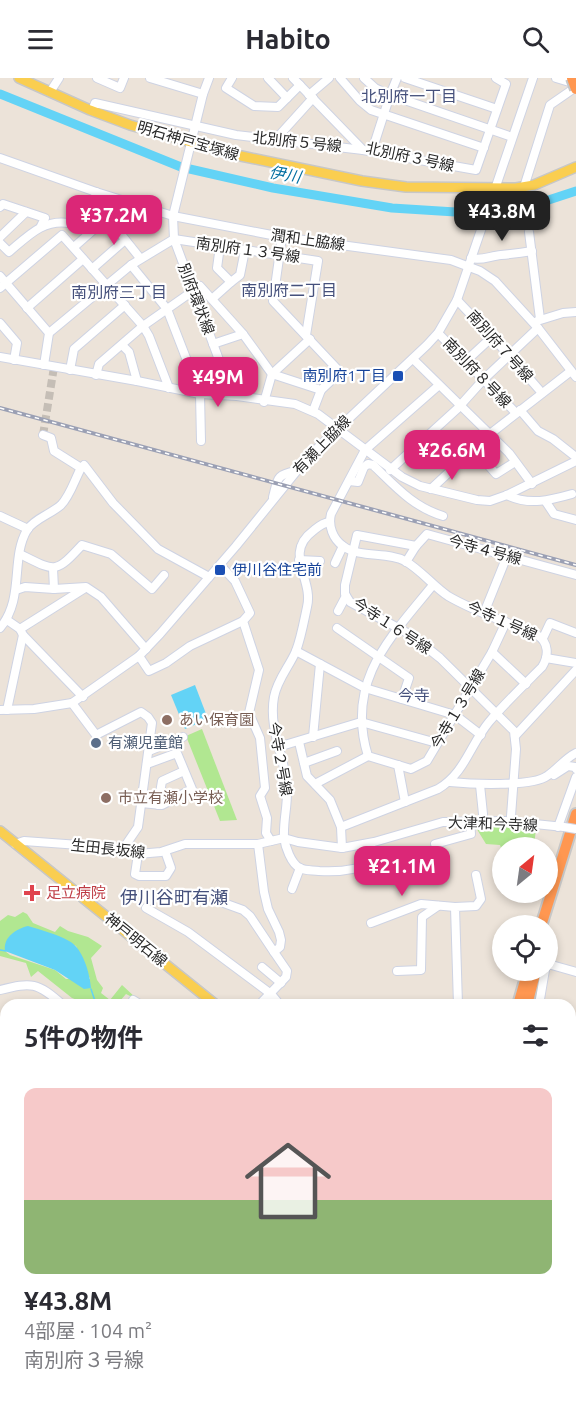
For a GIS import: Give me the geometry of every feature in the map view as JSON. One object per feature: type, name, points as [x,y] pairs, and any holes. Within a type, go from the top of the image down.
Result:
[{"type":"highway","points":[[572,78],[576,86]]},
{"type":"highway","points":[[544,915],[576,814]]},
{"type":"highway","points":[[552,915],[576,838]]},
{"type":"highway","points":[[520,999],[525,981]]},
{"type":"highway","points":[[529,999],[533,981]]},
{"type":"main road","name":"明石神戸宝塚線","points":[[19,78],[92,111],[191,145],[362,181],[406,187],[494,192],[534,185],[576,167]]},
{"type":"main road","name":"神戸明石線","points":[[0,831],[209,999]]},
{"type":"street","points":[[50,92],[59,78]]},
{"type":"street","points":[[97,78],[120,88],[124,78]]},
{"type":"street","points":[[150,78],[203,94]]},
{"type":"street","name":"別府環状線","points":[[209,78],[173,216],[174,239],[213,344],[230,386],[237,396]]},
{"type":"street","points":[[232,78],[222,86],[254,106],[278,107],[300,85]]},
{"type":"street","points":[[268,78],[287,98]]},
{"type":"street","name":"北別府３号線","points":[[292,78],[367,150],[476,170],[506,84],[496,78]]},
{"type":"street","points":[[275,140],[329,78]]},
{"type":"street","points":[[340,78],[371,110],[484,148]]},
{"type":"street","points":[[364,78],[375,88],[390,95],[512,137]]},
{"type":"street","points":[[367,150],[397,78]]},
{"type":"street","points":[[405,78],[497,109]]},
{"type":"street","name":"有瀬上脇線","points":[[4,710],[54,707],[72,703],[138,656],[220,565],[296,471],[438,333],[457,300],[532,78]]},
{"type":"street","points":[[556,78],[576,86]]},
{"type":"street","points":[[524,187],[550,105],[576,86]]},
{"type":"street","name":"北別府５号線","points":[[92,111],[95,102],[236,135],[367,150]]},
{"type":"street","name":"潤和上脇線","points":[[1,160],[173,216],[282,237],[469,262],[495,280],[537,323],[573,374]]},
{"type":"street","points":[[0,243],[9,252],[41,226],[58,221],[69,223],[94,201],[96,192]]},
{"type":"street","points":[[74,247],[126,201]]},
{"type":"street","points":[[0,207],[3,204],[45,218],[41,226]]},
{"type":"street","points":[[0,237],[26,212]]},
{"type":"street","points":[[108,218],[140,258]]},
{"type":"street","points":[[529,232],[537,323]]},
{"type":"street","points":[[3,286],[62,235],[143,326],[169,388]]},
{"type":"street","points":[[282,237],[273,301],[340,372],[321,390],[313,411]]},
{"type":"street","points":[[44,365],[49,333],[140,258],[174,239]]},
{"type":"street","name":"南別府１３号線","points":[[174,239],[318,261],[308,337]]},
{"type":"street","points":[[92,269],[125,240]]},
{"type":"street","points":[[220,246],[217,268],[231,282]]},
{"type":"street","points":[[212,299],[240,275],[245,250]]},
{"type":"street","points":[[469,262],[502,254],[513,255],[532,251]]},
{"type":"street","points":[[27,308],[83,259]]},
{"type":"street","points":[[131,265],[167,309],[200,394],[201,441]]},
{"type":"street","points":[[0,276],[3,286],[49,333]]},
{"type":"street","points":[[96,375],[99,364],[143,326],[200,286],[243,334],[272,374],[321,390]]},
{"type":"street","name":"南別府７号線","points":[[457,300],[542,393]]},
{"type":"street","points":[[70,370],[74,349],[125,305]]},
{"type":"street","points":[[390,470],[460,406],[537,323],[563,313],[576,312]]},
{"type":"street","points":[[0,323],[17,343],[14,360]]},
{"type":"street","name":"南別府８号線","points":[[438,333],[538,431],[553,439],[576,459]]},
{"type":"street","points":[[213,344],[243,334]]},
{"type":"street","points":[[264,402],[272,374],[308,337]]},
{"type":"street","points":[[466,361],[492,337]]},
{"type":"street","points":[[122,345],[129,352],[137,381]]},
{"type":"street","points":[[0,357],[200,394],[237,396],[264,402],[295,404],[313,411],[402,477],[431,489],[490,501],[532,484],[576,459]]},
{"type":"street","points":[[413,359],[438,386],[490,434],[532,484]]},
{"type":"street","points":[[431,489],[490,434],[542,393],[573,374]]},
{"type":"street","points":[[335,563],[343,546],[335,537],[329,522],[333,508],[365,450],[438,386]]},
{"type":"street","points":[[43,435],[51,438],[54,451],[81,468]]},
{"type":"street","points":[[474,449],[496,474],[515,462]]},
{"type":"street","points":[[349,481],[358,482],[364,467],[368,464],[373,465],[415,504],[426,511],[443,516]]},
{"type":"street","points":[[0,628],[7,620],[16,590],[20,555],[28,529],[63,503],[84,465],[113,503],[158,549],[209,577]]},
{"type":"street","points":[[507,495],[515,499],[546,502],[572,494]]},
{"type":"street","points":[[546,502],[554,514],[576,520]]},
{"type":"street","points":[[0,516],[28,529]]},
{"type":"street","points":[[320,561],[299,560],[299,554],[310,533],[329,522]]},
{"type":"street","name":"今寺４号線","points":[[416,546],[427,534],[576,575]]},
{"type":"street","points":[[353,551],[357,535],[416,546],[406,562]]},
{"type":"street","points":[[20,555],[53,568],[63,566],[82,545],[111,554],[152,589],[164,575]]},
{"type":"street","name":"今寺１号線","points":[[341,827],[438,789],[450,782],[481,735],[542,667],[547,650],[543,639],[454,599],[406,562],[396,558],[353,551],[343,546]]},
{"type":"street","name":"今寺１６号線","points":[[353,551],[345,585],[346,596],[350,602],[411,635],[440,658],[498,714],[514,731],[515,736]]},
{"type":"street","points":[[484,613],[507,556]]},
{"type":"street","name":"今寺２号線","points":[[284,838],[288,797],[273,719],[274,697],[276,688],[296,651],[309,601],[308,588],[299,560]]},
{"type":"street","points":[[138,656],[148,671],[166,663],[190,645],[243,621],[250,613],[235,581],[220,565]]},
{"type":"street","points":[[53,568],[54,589]]},
{"type":"street","points":[[315,784],[368,756],[361,722],[365,688],[370,670],[398,628],[433,585]]},
{"type":"street","points":[[16,590],[25,587],[54,589],[86,587],[101,597],[146,649]]},
{"type":"street","points":[[4,710],[21,632],[86,587]]},
{"type":"street","points":[[338,610],[346,596]]},
{"type":"street","points":[[7,620],[83,697]]},
{"type":"street","points":[[243,621],[259,670],[249,713],[260,738],[265,788],[260,796],[267,818],[266,833],[271,841]]},
{"type":"street","name":"今寺１３号線","points":[[368,756],[411,768],[427,761],[492,652],[506,622]]},
{"type":"street","points":[[543,639],[550,623],[576,633]]},
{"type":"street","points":[[337,628],[409,678],[402,699]]},
{"type":"street","points":[[296,651],[365,688],[455,715],[481,735]]},
{"type":"street","points":[[492,652],[526,684]]},
{"type":"street","points":[[546,657],[576,663]]},
{"type":"street","points":[[313,738],[320,664]]},
{"type":"street","points":[[511,816],[515,736],[576,670]]},
{"type":"street","points":[[72,703],[96,735],[141,712],[152,723],[138,827],[123,849]]},
{"type":"street","points":[[278,747],[361,722],[437,743]]},
{"type":"street","points":[[149,750],[183,736]]},
{"type":"street","points":[[299,742],[307,776],[330,800],[341,827],[342,848]]},
{"type":"street","points":[[304,763],[337,751]]},
{"type":"street","points":[[141,803],[162,805],[192,789],[177,753],[147,764]]},
{"type":"street","points":[[547,777],[566,758],[576,753]]},
{"type":"street","points":[[398,765],[405,802]]},
{"type":"street","points":[[450,782],[480,784],[534,782],[554,775],[568,766],[576,769]]},
{"type":"street","points":[[158,805],[162,781],[184,771]]},
{"type":"street","points":[[561,827],[576,777]]},
{"type":"street","points":[[480,784],[483,814]]},
{"type":"street","points":[[435,844],[471,834],[470,821]]},
{"type":"street","name":"大津和今寺線","points":[[271,841],[284,838],[342,848],[374,842],[443,822],[505,821],[576,829]]},
{"type":"street","points":[[284,838],[293,862],[300,868],[339,872],[357,869],[390,858]]},
{"type":"street","name":"生田長坂線","points":[[15,844],[24,841],[123,849],[138,854],[165,851],[195,843],[258,844],[271,841]]},
{"type":"street","points":[[258,844],[268,909],[282,940],[280,947],[274,952]]},
{"type":"street","points":[[138,854],[135,874],[166,876],[171,868],[165,851]]},
{"type":"street","points":[[292,889],[300,868]]},
{"type":"street","points":[[371,922],[421,904],[476,906],[481,899],[476,875]]},
{"type":"street","points":[[221,902],[243,910],[250,916],[287,971],[286,977],[266,999]]},
{"type":"street","points":[[397,971],[421,970],[422,917],[438,906]]},
{"type":"street","points":[[455,907],[458,999]]},
{"type":"street","points":[[146,908],[188,932],[275,999]]},
{"type":"street","points":[[558,967],[576,972]]},
{"type":"street","points":[[262,968],[281,983]]},
{"type":"street","points":[[540,999],[543,981]]},
{"type":"street","points":[[0,990],[27,983],[49,993],[56,999]]},
{"type":"green space","points":[[202,729],[237,820],[220,821],[186,736]]},
{"type":"green space","points":[[475,826],[536,828],[535,837],[492,837],[492,844],[486,844]]},
{"type":"green space","points":[[23,912],[33,923],[55,932],[60,926],[88,937],[102,946],[91,958],[97,980],[103,988],[101,993],[109,999],[74,999],[38,971],[31,977],[26,963],[0,956],[0,921],[8,915],[15,917]],"holes":[[[43,931],[76,946],[90,979],[66,979],[55,970],[10,955],[5,951]]]},
{"type":"green space","points":[[122,985],[136,998],[126,994],[122,999],[111,999]]},
{"type":"water","points":[[195,685],[208,719],[185,729],[171,695]]},
{"type":"water","points":[[28,926],[59,936],[74,944],[85,962],[91,988],[84,989],[55,970],[5,951],[6,942],[11,934]]},
{"type":"waterway","name":"伊川","points":[[0,94],[181,167],[273,188],[392,208],[487,214],[518,210],[576,191]]},
{"type":"waterway","points":[[0,950],[6,951]]},
{"type":"waterway","points":[[91,989],[94,999]]},
{"type":"tunnel","points":[[43,435],[54,367]]},
{"type":"railway","points":[[0,408],[576,565]]},
{"type":"place","name":"南別府1丁目","points":[[398,376]]},
{"type":"place","name":"伊川谷住宅前","points":[[220,570]]},
{"type":"place","name":"あい保育園","points":[[167,720]]},
{"type":"place","name":"有瀬児童館","points":[[96,743]]},
{"type":"place","name":"市立有瀬小学校","points":[[106,798]]},
{"type":"place","name":"足立病院","points":[[32,893]]},
{"type":"district","name":"北別府一丁目","points":[[409,96]]},
{"type":"district","name":"南別府二丁目","points":[[289,290]]},
{"type":"district","name":"南別府三丁目","points":[[119,292]]},
{"type":"district","name":"今寺","points":[[414,695]]},
{"type":"district","name":"伊川谷町有瀬","points":[[174,898]]}]
